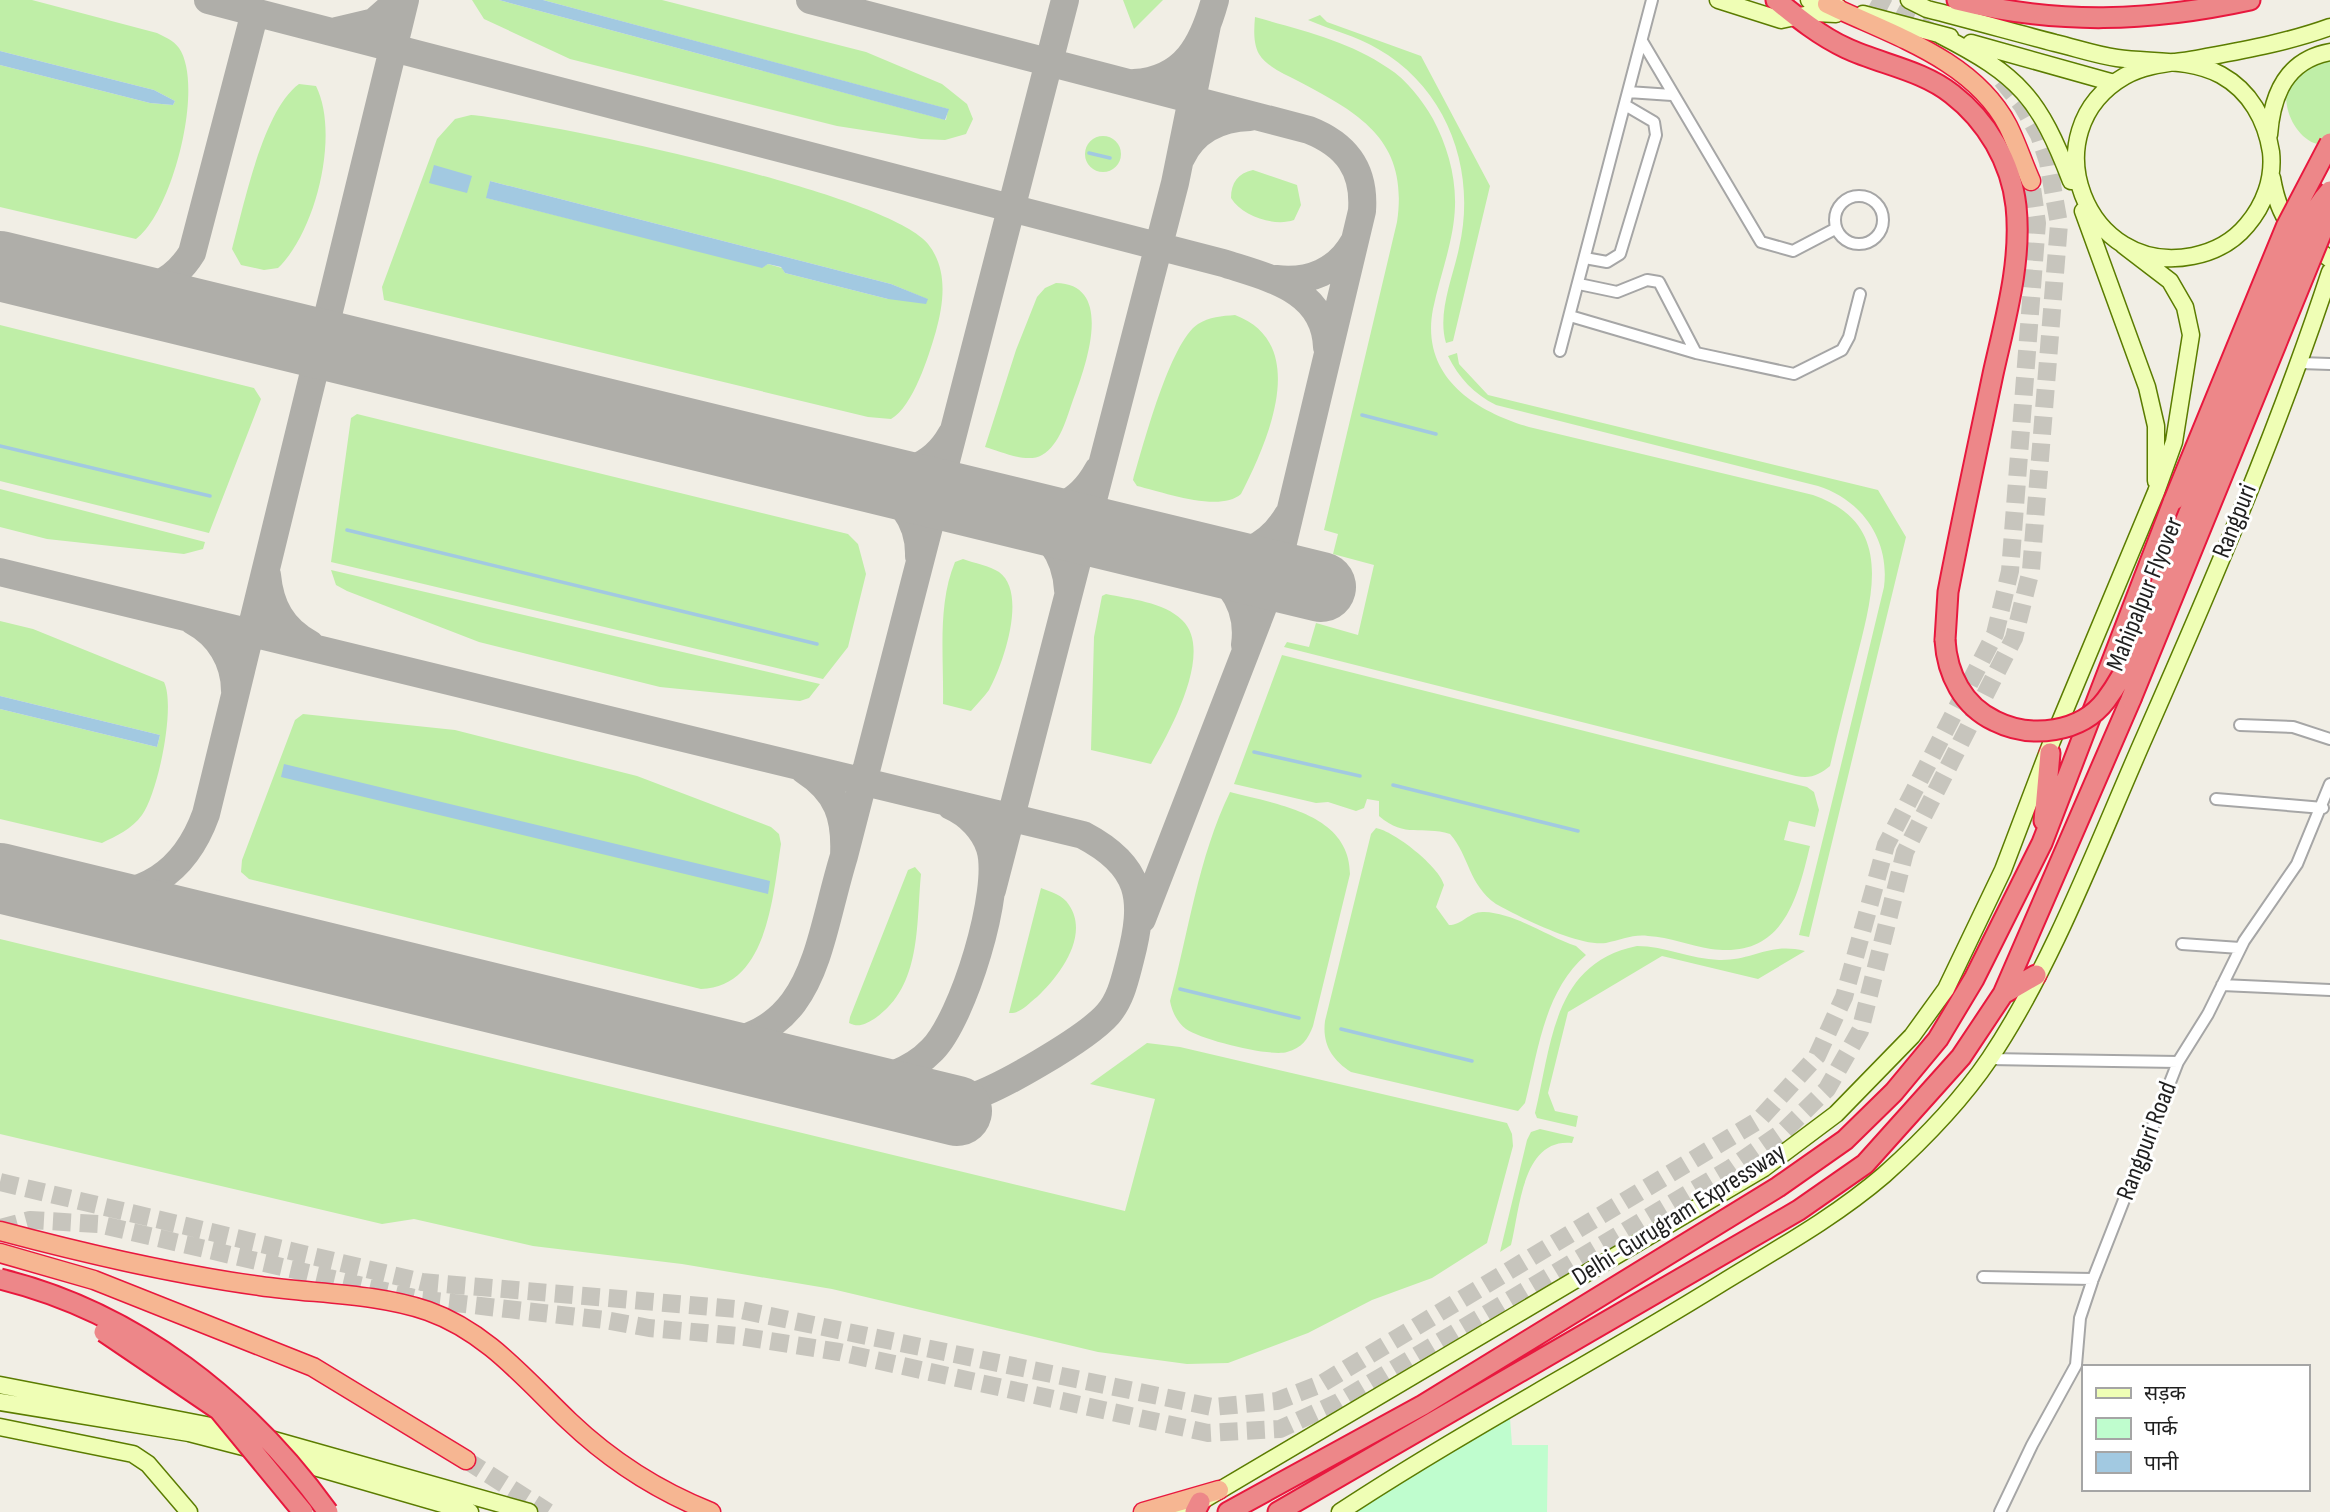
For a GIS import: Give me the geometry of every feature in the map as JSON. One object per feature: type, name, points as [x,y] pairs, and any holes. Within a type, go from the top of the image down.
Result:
[{"type":"highway","points":[[1776,0],[1845,48],[1933,81],[1951,93],[1983,124],[2005,163],[2017,216],[2012,281],[1946,606],[1946,654],[1954,680],[1980,712],[2018,730],[2046,731],[2085,718],[2106,700],[2138,639],[2293,257],[2330,191]]},
{"type":"highway","points":[[1957,0],[1994,10],[2056,19],[2187,13],[2250,0]]},
{"type":"highway","points":[[1827,4],[1919,46],[1969,79],[2007,125],[2031,181]]},
{"type":"highway","name":"Mahipalpur Flyover","points":[[2042,843],[2174,500],[2286,227],[2330,143]]},
{"type":"highway","name":"Mahipalpur Flyover","points":[[2003,994],[2130,699],[2330,212]]},
{"type":"highway","points":[[2042,843],[2050,753]]},
{"type":"highway","name":"Delhi-Gurugram Expressway","points":[[1228,1512],[1434,1398],[1778,1187],[1845,1140],[1894,1092],[1938,1040],[1974,979],[2042,843]]},
{"type":"highway","points":[[2003,994],[2036,975]]},
{"type":"highway","name":"Delhi-Gurugram Expressway","points":[[1288,1509],[1800,1210],[1865,1164],[1961,1057],[2003,994]]},
{"type":"highway","points":[[0,1231],[166,1272],[261,1287],[357,1296],[427,1311],[491,1345],[570,1422],[618,1462],[669,1495],[711,1512]]},
{"type":"highway","points":[[0,1253],[94,1280],[313,1367],[467,1460]]},
{"type":"highway","points":[[0,1279],[75,1303],[153,1344],[231,1401],[299,1472],[328,1512]]},
{"type":"highway","points":[[22,1286],[122,1342],[219,1410],[303,1512]]},
{"type":"highway","points":[[1143,1512],[1219,1490]]},
{"type":"main road","points":[[1718,0],[1780,20],[1831,13],[1859,19]]},
{"type":"main road","points":[[1809,0],[2114,83]]},
{"type":"main road","points":[[1909,0],[1927,9],[2115,58],[2206,69],[2235,85],[2257,110],[2269,141]]},
{"type":"main road","points":[[1183,1512],[1198,1507],[1219,1490],[1764,1168],[1836,1114],[1912,1036],[1946,989],[2003,870],[2174,442],[2191,335],[2185,306],[2170,281],[2110,235],[2089,211],[2076,173],[2076,147],[2083,123],[2096,101],[2114,83],[2136,71],[2230,53],[2330,27]]},
{"type":"main road","points":[[1940,35],[1987,59],[2011,77],[2033,101],[2050,128],[2147,387],[2156,426],[2156,492]]},
{"type":"main road","points":[[2330,52],[2306,61],[2283,81],[2271,110],[2269,141],[2277,207],[2294,232],[2330,259]]},
{"type":"main road","points":[[2123,244],[2153,256],[2169,258],[2201,255],[2216,249],[2243,230],[2253,218],[2265,196],[2271,172]]},
{"type":"main road","name":"Rangpuri","points":[[1340,1512],[1413,1464],[1610,1352],[1823,1222],[1884,1175],[1948,1111],[1989,1059],[2036,975],[2170,679],[2300,363],[2330,272]]},
{"type":"main road","points":[[0,1385],[192,1421],[303,1446],[529,1512]]},
{"type":"main road","points":[[0,1402],[189,1433],[470,1512]]},
{"type":"main road","points":[[0,1427],[133,1454],[148,1464],[189,1512]]},
{"type":"main road","points":[[1219,1490],[1255,1497]]},
{"type":"street","points":[[1560,351],[1652,0]]},
{"type":"street","points":[[1642,41],[1761,242],[1793,251],[1835,229]]},
{"type":"street","points":[[1628,92],[1672,94]]},
{"type":"street","points":[[1585,258],[1607,262],[1620,254],[1656,135],[1654,122],[1625,105]]},
{"type":"street","points":[[1868,197],[1881,211],[1882,229],[1868,243],[1850,243],[1835,229],[1836,211],[1849,198],[1868,197]]},
{"type":"street","points":[[1579,284],[1617,292],[1647,280],[1659,282],[1696,353]]},
{"type":"street","points":[[1570,316],[1696,353],[1788,374],[1804,371],[1844,348],[1860,293]]},
{"type":"street","points":[[2300,363],[2330,364]]},
{"type":"street","points":[[2240,725],[2293,727],[2330,739]]},
{"type":"street","name":"Rangpuri Road","points":[[2000,1512],[2032,1445],[2076,1365],[2080,1322],[2093,1279],[2178,1062],[2222,985],[2239,948],[2297,864],[2323,808],[2330,784]]},
{"type":"street","points":[[2216,799],[2323,808]]},
{"type":"street","points":[[2182,944],[2239,948]]},
{"type":"street","points":[[2222,985],[2330,990]]},
{"type":"street","points":[[1989,1059],[2178,1062]]},
{"type":"street","points":[[1983,1276],[2093,1279]]},
{"type":"green space","points":[[0,0],[32,0],[157,33],[179,48],[186,66],[188,90],[181,148],[162,204],[136,239],[0,207],[0,65],[150,103],[173,105],[175,101],[154,90],[0,51]]},
{"type":"green space","points":[[472,0],[499,0],[946,120],[948,109],[543,0],[662,0],[866,52],[942,84],[967,104],[973,119],[966,134],[945,140],[837,126],[570,59],[484,19]]},
{"type":"green space","points":[[1123,0],[1163,0],[1134,29]]},
{"type":"green space","points":[[1320,15],[1327,22],[1421,56],[1490,186],[1453,341],[1446,343],[1443,320],[1464,219],[1464,190],[1452,135],[1423,86],[1402,66],[1370,44],[1308,20]]},
{"type":"green space","points":[[1255,17],[1324,37],[1373,59],[1408,84],[1433,119],[1450,161],[1455,206],[1449,245],[1433,309],[1431,333],[1443,372],[1471,400],[1489,411],[1529,427],[1813,495],[1839,508],[1857,524],[1867,543],[1872,564],[1871,588],[1868,612],[1830,766],[1810,777],[1796,776],[1284,647],[1287,642],[1309,647],[1316,623],[1358,635],[1374,565],[1333,554],[1338,534],[1324,530],[1397,222],[1399,194],[1388,150],[1376,134],[1342,106],[1262,59],[1255,41]]},
{"type":"green space","points":[[2330,56],[2330,145],[2317,144],[2306,138],[2293,122],[2286,102],[2290,82],[2296,74]]},
{"type":"green space","points":[[299,84],[316,86],[323,106],[326,130],[325,155],[313,207],[292,252],[278,268],[264,270],[241,265],[232,249],[256,160],[275,115],[286,97]]},
{"type":"green space","points":[[471,115],[511,120],[638,145],[785,182],[850,203],[899,224],[928,244],[939,264],[942,286],[941,309],[933,341],[919,380],[906,404],[891,419],[868,417],[384,300],[382,287],[437,139],[455,119]],"holes":[[[490,181],[891,284],[927,299],[888,299],[785,273],[782,268],[768,264],[762,267],[487,198]]]},
{"type":"green space","points":[[1103,136],[1116,141],[1121,154],[1116,167],[1103,172],[1090,167],[1085,154],[1090,141]]},
{"type":"green space","points":[[1253,170],[1297,185],[1301,205],[1294,220],[1268,221],[1250,215],[1231,198],[1232,188],[1239,176]]},
{"type":"green space","points":[[1056,283],[1074,287],[1086,297],[1091,312],[1092,330],[1084,368],[1062,430],[1054,445],[1036,457],[1021,457],[985,447],[1016,350],[1037,297],[1045,288]]},
{"type":"green space","points":[[1235,315],[1258,329],[1272,348],[1278,371],[1277,396],[1271,423],[1241,494],[1220,502],[1206,501],[1137,486],[1133,480],[1143,444],[1177,351],[1198,324],[1211,318]]},
{"type":"green space","points":[[0,325],[254,388],[261,399],[209,533],[0,481]]},
{"type":"green space","points":[[1457,353],[1459,364],[1488,395],[1878,490],[1906,537],[1809,937],[1799,935],[1884,587],[1882,553],[1870,524],[1848,501],[1818,486],[1496,405],[1468,385],[1457,371],[1448,356]]},
{"type":"green space","points":[[357,414],[848,534],[858,544],[866,574],[848,647],[823,679],[331,562],[351,418]]},
{"type":"green space","points":[[0,489],[205,542],[203,549],[184,554],[47,539],[0,527]]},
{"type":"green space","points":[[963,559],[999,572],[1007,582],[1012,596],[1010,630],[1001,664],[989,690],[971,711],[943,704],[946,596],[955,562]]},
{"type":"green space","points":[[331,570],[820,684],[809,698],[800,701],[660,687],[479,642],[347,591],[336,585]]},
{"type":"green space","points":[[1106,594],[1166,609],[1182,620],[1191,634],[1194,651],[1186,692],[1151,764],[1091,750],[1094,637],[1102,596]]},
{"type":"green space","points":[[0,621],[33,629],[164,682],[167,694],[167,729],[159,770],[142,815],[124,832],[102,843],[0,819],[0,709],[157,747],[160,735],[0,696]]},
{"type":"green space","points":[[1282,655],[1807,787],[1814,792],[1819,810],[1815,827],[1789,821],[1784,840],[1810,846],[1792,905],[1783,922],[1771,935],[1755,945],[1735,950],[1711,949],[1643,936],[1606,943],[1581,940],[1534,923],[1496,904],[1474,879],[1462,852],[1450,834],[1397,827],[1379,816],[1379,801],[1367,799],[1364,808],[1356,811],[1328,802],[1316,803],[1234,784]]},
{"type":"green space","points":[[303,714],[455,730],[637,776],[771,827],[779,834],[781,844],[770,911],[754,955],[741,973],[723,984],[701,989],[249,879],[241,872],[242,860],[295,720]]},
{"type":"green space","points":[[1230,792],[1268,801],[1307,815],[1324,824],[1338,837],[1347,853],[1350,874],[1313,1026],[1304,1042],[1287,1052],[1252,1050],[1194,1033],[1180,1023],[1170,1001],[1202,869]]},
{"type":"green space","points":[[1376,828],[1404,843],[1441,878],[1444,885],[1436,907],[1449,925],[1479,912],[1496,913],[1576,946],[1586,955],[1572,970],[1552,1004],[1539,1043],[1525,1103],[1518,1111],[1351,1072],[1338,1062],[1330,1051],[1325,1037],[1325,1021],[1371,834]]},
{"type":"green space","points":[[915,867],[921,874],[917,934],[909,973],[890,1006],[868,1022],[859,1025],[849,1023],[908,870]]},
{"type":"green space","points":[[1041,888],[1060,896],[1069,905],[1075,917],[1074,942],[1062,967],[1046,988],[1024,1008],[1009,1013]]},
{"type":"green space","points":[[0,939],[1125,1211],[1155,1099],[1090,1084],[1147,1043],[1180,1047],[1507,1123],[1513,1146],[1487,1243],[1432,1278],[1372,1300],[1308,1333],[1228,1363],[1187,1364],[1098,1352],[832,1289],[682,1264],[533,1246],[414,1219],[382,1224],[0,1134]]},
{"type":"green space","points":[[1637,946],[1719,960],[1742,958],[1771,950],[1805,951],[1758,979],[1662,956],[1568,1012],[1548,1093],[1555,1111],[1578,1116],[1576,1127],[1537,1118],[1535,1113],[1553,1034],[1572,988],[1588,969],[1609,955]]},
{"type":"green space","points":[[1540,1129],[1574,1137],[1572,1143],[1555,1144],[1543,1152],[1533,1164],[1521,1196],[1511,1245],[1500,1252],[1527,1140],[1531,1132]]},
{"type":"green space","points":[[1510,1418],[1512,1445],[1548,1445],[1547,1512],[1353,1512]]},
{"type":"water","points":[[499,0],[543,0],[949,109],[945,120]]},
{"type":"water","points":[[0,51],[154,90],[175,101],[173,105],[150,103],[0,65]]},
{"type":"water","points":[[434,165],[472,176],[467,193],[429,183]]},
{"type":"water","points":[[490,181],[891,284],[928,299],[926,304],[888,299],[785,273],[781,267],[768,264],[762,268],[486,198]]},
{"type":"water","points":[[0,696],[160,735],[157,747],[0,709]]},
{"type":"water","points":[[284,764],[770,881],[768,894],[281,777]]},
{"type":"waterway","points":[[1089,153],[1110,158]]},
{"type":"waterway","points":[[1362,415],[1436,434]]},
{"type":"waterway","points":[[0,446],[210,496]]},
{"type":"waterway","points":[[347,530],[817,644]]},
{"type":"waterway","points":[[1254,752],[1360,776]]},
{"type":"waterway","points":[[1393,785],[1578,831]]},
{"type":"waterway","points":[[1180,989],[1299,1018]]},
{"type":"waterway","points":[[1341,1029],[1472,1061]]},
{"type":"taxiway","points":[[208,0],[1223,263],[1276,281],[1305,299],[1324,327],[1327,347]]},
{"type":"taxiway","points":[[336,31],[374,22],[399,0]]},
{"type":"taxiway","points":[[81,898],[124,893],[158,879],[186,853],[206,814],[405,0]]},
{"type":"taxiway","points":[[810,0],[1309,130],[1334,143],[1357,171],[1362,211],[1275,576],[1142,919]]},
{"type":"taxiway","points":[[844,856],[1065,0]]},
{"type":"taxiway","points":[[1134,83],[1166,75],[1189,57],[1198,45],[1215,0]]},
{"type":"taxiway","points":[[105,292],[132,291],[155,286],[175,274],[192,253],[255,12]]},
{"type":"taxiway","points":[[992,890],[1175,183],[1207,25]]},
{"type":"taxiway","points":[[1181,158],[1193,140],[1209,127],[1228,120],[1250,117]]},
{"type":"taxiway","points":[[1276,279],[1300,279],[1321,273],[1340,261],[1354,242]]},
{"type":"taxiway","points":[[864,476],[902,472],[925,463],[943,447],[951,435]]},
{"type":"taxiway","points":[[1009,512],[1037,512],[1061,506],[1081,493],[1098,470]]},
{"type":"taxiway","points":[[865,477],[896,499],[911,519],[919,556]]},
{"type":"taxiway","points":[[1012,512],[1024,518],[1052,543],[1063,564],[1068,590]]},
{"type":"taxiway","points":[[1199,558],[1226,557],[1250,550],[1271,537],[1288,515]]},
{"type":"taxiway","points":[[1188,555],[1202,562],[1224,580],[1240,602],[1246,630],[1245,645]]},
{"type":"taxiway","points":[[0,572],[1083,835],[1103,847],[1128,872],[1135,886],[1138,902],[1138,919],[1130,960],[1122,988],[1108,1014],[1081,1036],[998,1086],[960,1100],[923,1102]]},
{"type":"taxiway","points":[[267,575],[271,597],[279,616],[292,631],[310,644]]},
{"type":"taxiway","points":[[193,621],[211,634],[224,650],[232,669],[235,691]]},
{"type":"taxiway","points":[[694,1047],[735,1041],[765,1028],[788,1009],[804,985],[816,956],[844,856],[844,842],[838,807],[825,787],[804,770]]},
{"type":"taxiway","points":[[850,1085],[873,1081],[905,1070],[923,1058],[944,1034],[967,984],[986,922],[993,867],[990,848],[980,829],[970,818],[951,806]]},
{"type":"runway","points":[[0,266],[1321,587]]},
{"type":"runway","points":[[0,878],[957,1111]]},
{"type":"tunnel","points":[[1872,0],[1932,32]]},
{"type":"tunnel","points":[[0,1228],[30,1220],[98,1224],[419,1299],[605,1320],[649,1328],[739,1336],[839,1352],[1208,1433],[1280,1429],[1339,1402],[1731,1168],[1784,1131],[1827,1089],[1860,1031],[1905,852],[2014,638],[2031,570],[2059,224],[2048,162],[2039,135],[2022,105],[2001,79]]},
{"type":"tunnel","points":[[0,1182],[422,1282],[736,1309],[1212,1407],[1277,1401],[1321,1384],[1759,1120],[1817,1056],[1844,997],[1886,845],[1995,634],[2010,571],[2037,223],[2031,181]]},
{"type":"tunnel","points":[[466,1460],[548,1512]]}]
